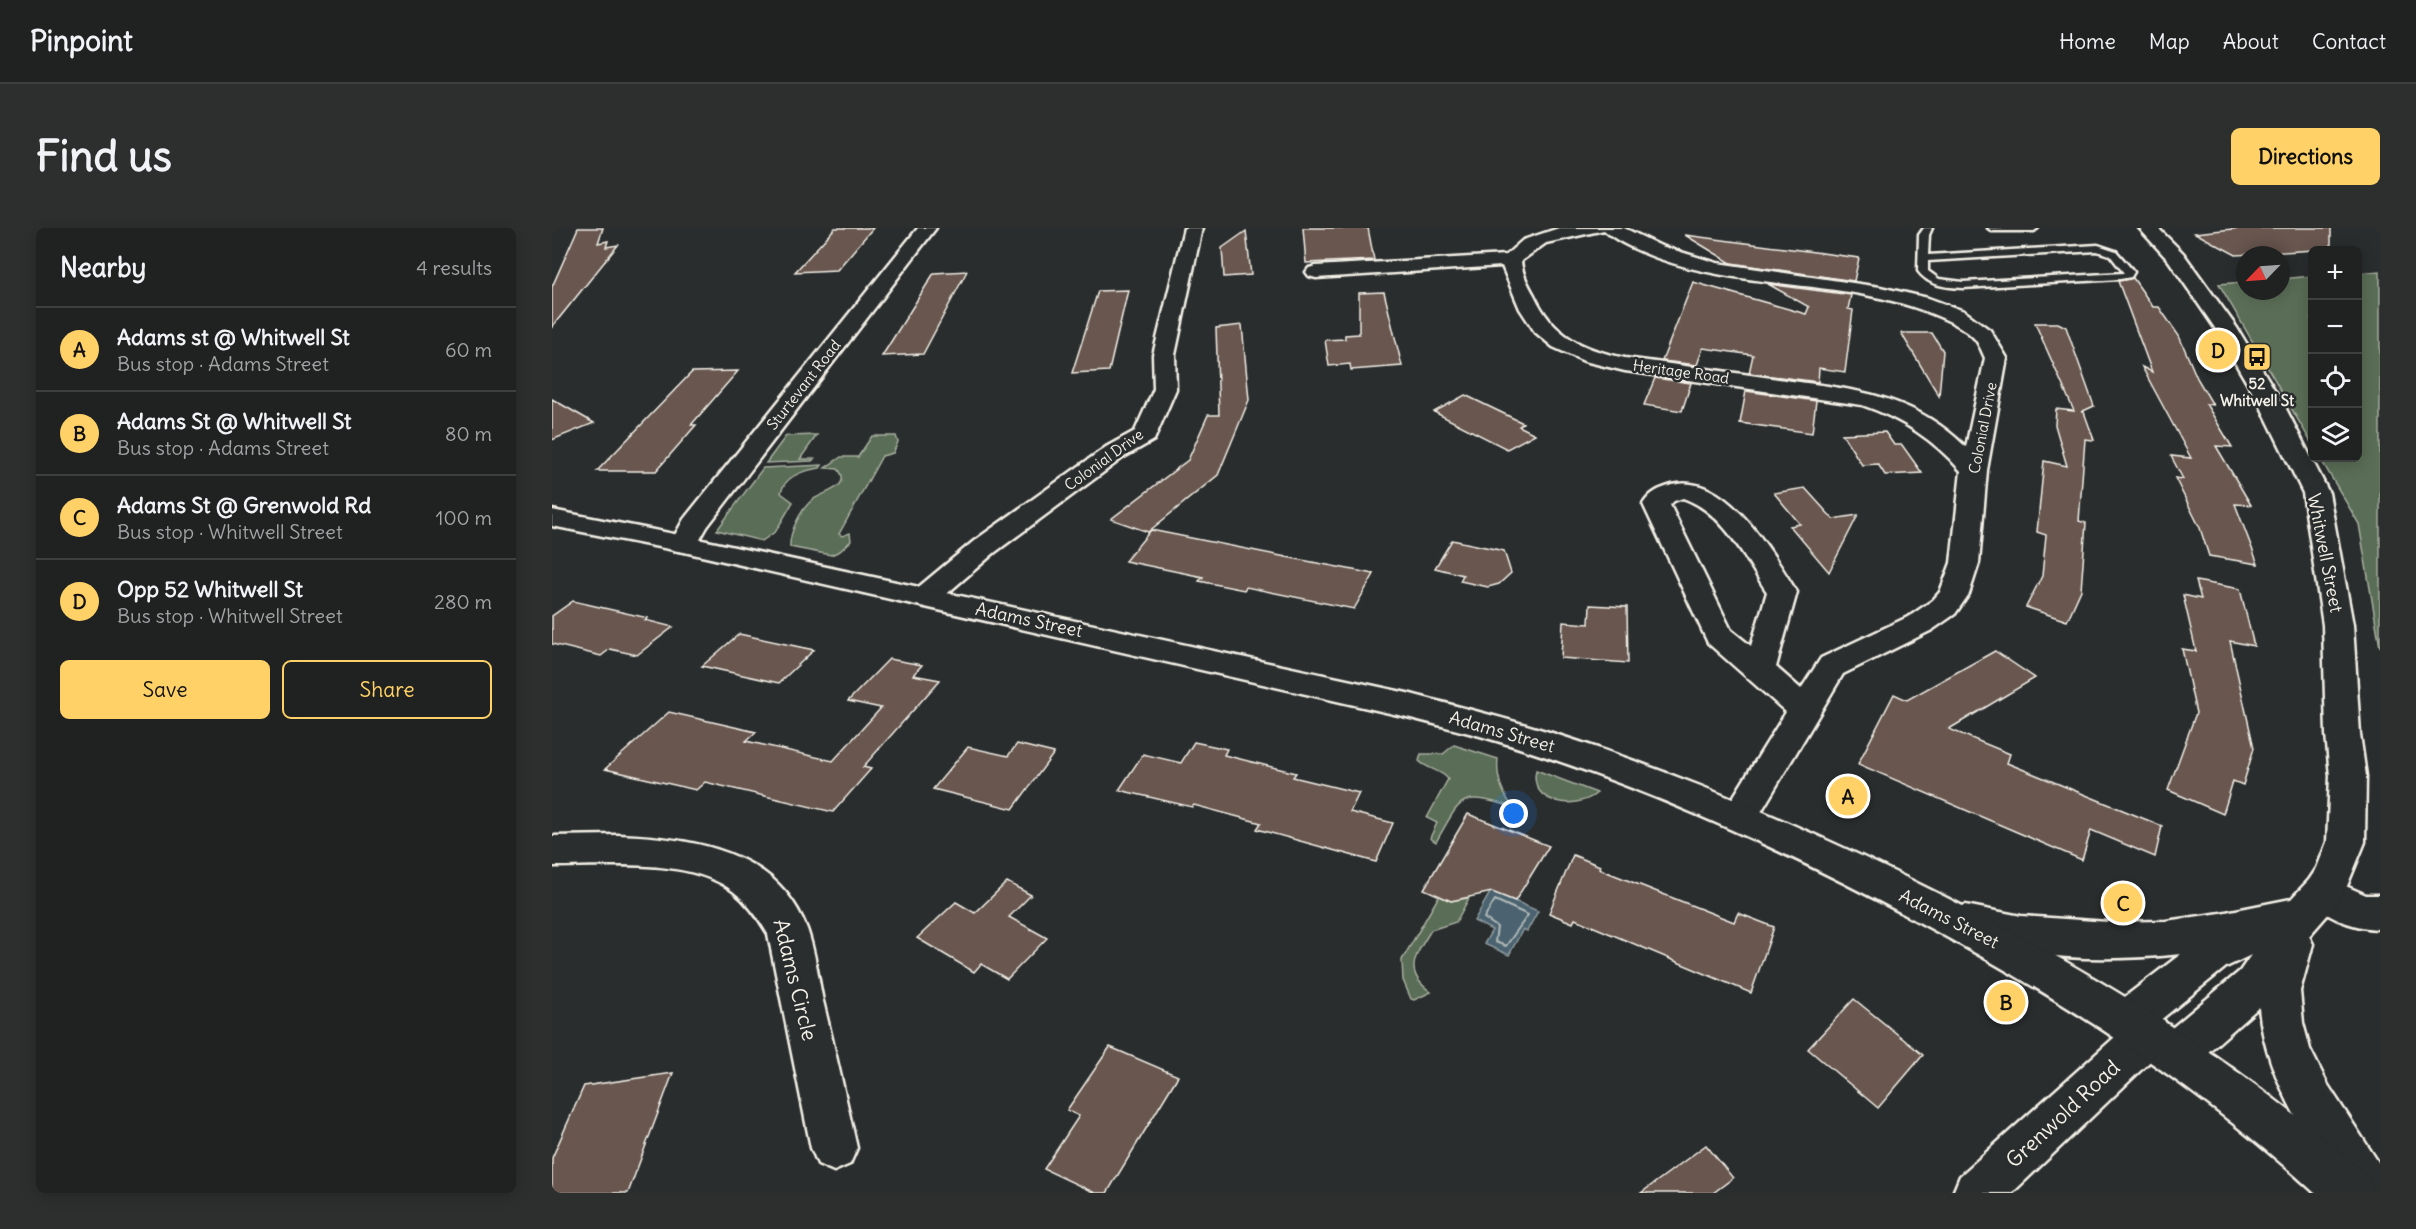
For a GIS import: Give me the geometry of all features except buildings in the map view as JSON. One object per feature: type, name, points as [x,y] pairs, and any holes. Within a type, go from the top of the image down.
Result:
[{"type":"street","name":"Sturtevant Road","points":[[684,544],[694,525],[927,228]]},
{"type":"street","name":"Colonial Drive","points":[[925,597],[994,540],[1115,452],[1145,435],[1165,389],[1164,355],[1193,228]]},
{"type":"street","points":[[1316,272],[1511,260],[1524,246],[1542,237],[1597,228]]},
{"type":"street","name":"Colonial Drive","points":[[1612,228],[1669,255],[1713,268],[1898,296],[1945,311],[1973,326],[1990,343],[1996,358],[1974,470],[1965,562],[1954,594],[1934,615],[1832,666],[1739,817]]},
{"type":"street","name":"Whitwell Street","points":[[2148,228],[2176,257],[2226,328],[2273,407],[2316,493],[2338,625],[2348,799],[2348,826],[2339,866],[2255,984],[2151,1036]]},
{"type":"street","name":"Heritage Road","points":[[1511,260],[1512,270],[1532,314],[1546,331],[1575,350],[1621,364],[1870,400],[1930,427],[1948,441],[1974,470]]},
{"type":"street","points":[[1759,670],[1782,592],[1733,519],[1704,497],[1684,490],[1665,495],[1656,504],[1719,636],[1805,710]]},
{"type":"street","name":"Adams Street","points":[[552,518],[684,544],[1342,690],[1459,718],[1572,753],[1739,817],[1810,848],[2018,954],[2151,1036],[2261,1117],[2351,1193]]},
{"type":"street","name":"Adams Circle","points":[[552,851],[622,851],[694,856],[717,863],[754,884],[774,904],[787,930],[834,1148]]},
{"type":"street","points":[[1948,918],[1987,928],[2116,939],[2192,935],[2312,903],[2362,912],[2380,912]]},
{"type":"street","points":[[2151,1036],[2212,954],[2312,903]]},
{"type":"street","points":[[2312,903],[2279,994],[2283,1027],[2307,1089],[2328,1128],[2371,1193]]},
{"type":"street","name":"Grenwold Road","points":[[1977,1193],[2151,1036]]},
{"type":"lane","points":[[1923,258],[2098,248],[2113,253],[2129,272],[2128,275],[2120,276],[1940,283],[1926,276],[1923,271],[1923,258],[1924,235],[1928,228]]},
{"type":"lane","points":[[1992,228],[2034,228]]},
{"type":"green space","points":[[2380,271],[2380,647],[2359,524],[2322,462],[2362,462],[2362,273]]},
{"type":"green space","points":[[2308,276],[2308,437],[2219,284],[2236,283],[2236,300],[2290,300],[2290,278]]},
{"type":"green space","points":[[817,435],[800,459],[814,459],[812,461],[766,463],[786,436]]},
{"type":"green space","points":[[872,436],[896,436],[898,442],[893,453],[882,456],[839,534],[842,536],[850,533],[851,541],[840,551],[831,555],[790,547],[793,529],[807,505],[834,489],[842,481],[842,475],[838,469],[825,468],[841,457],[858,457]]},
{"type":"green space","points":[[822,465],[820,468],[796,475],[786,482],[781,493],[793,502],[776,531],[762,541],[717,530],[763,468]]},
{"type":"green space","points":[[1454,745],[1498,759],[1501,785],[1513,807],[1482,800],[1464,801],[1458,806],[1436,842],[1430,838],[1437,823],[1427,818],[1448,779],[1419,761],[1421,754],[1443,754]]},
{"type":"green space","points":[[1536,770],[1597,793],[1577,802],[1556,801],[1546,797],[1539,790],[1535,781]]},
{"type":"green space","points":[[1439,896],[1451,901],[1469,898],[1456,922],[1431,930],[1421,947],[1414,962],[1414,969],[1416,977],[1431,992],[1414,1000],[1411,999],[1403,980],[1402,960]]},
{"type":"water","points":[[1491,891],[1538,911],[1527,931],[1523,929],[1509,955],[1484,944],[1492,930],[1474,921]]},
{"type":"place","name":"Opp 52 Whitwell St","points":[[2218,350]]},
{"type":"place","name":"52 Whitwell St","points":[[2257,357]]},
{"type":"place","name":"Adams st @ Whitwell St","points":[[1848,796]]},
{"type":"place","name":"Adams St @ Grenwold Rd","points":[[2123,903]]},
{"type":"place","name":"Adams St @ Whitwell St","points":[[2006,1002]]}]
